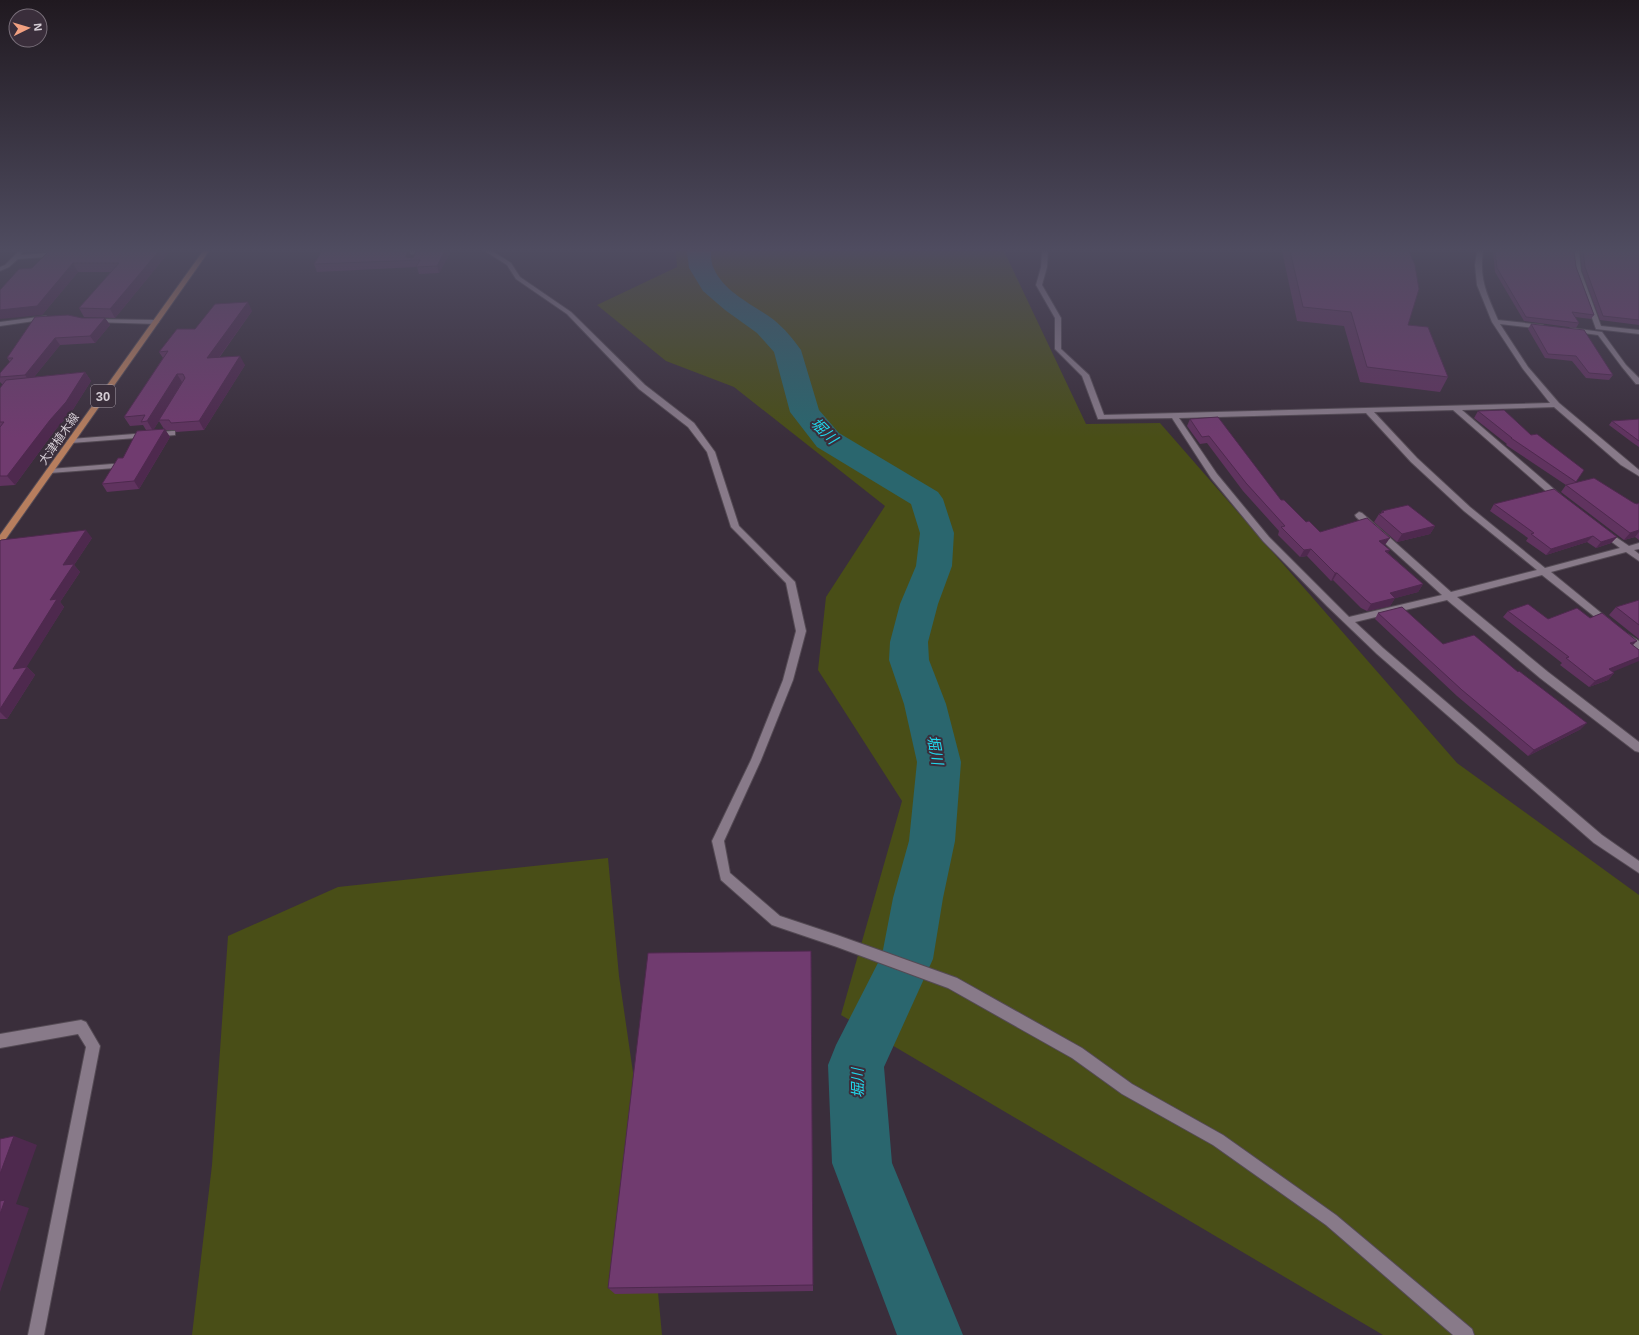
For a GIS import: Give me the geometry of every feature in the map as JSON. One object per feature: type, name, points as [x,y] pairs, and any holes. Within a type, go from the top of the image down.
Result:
[{"type":"main road","name":"大津植木線","points":[[0,541],[162,313]]},
{"type":"street","points":[[570,313],[642,387],[691,425],[711,452],[735,527],[790,582],[801,631],[788,680],[756,760],[718,842],[725,876],[776,921],[837,941],[952,983],[1077,1053],[1127,1090],[1218,1140],[1331,1220],[1466,1335]]},
{"type":"street","points":[[1055,313],[1058,318],[1058,349],[1085,375],[1101,416],[1174,416],[1556,405]]},
{"type":"street","points":[[1491,313],[1495,322],[1525,368],[1556,405],[1639,474]]},
{"type":"street","points":[[1593,313],[1599,330],[1624,366],[1639,382]]},
{"type":"street","points":[[0,324],[53,318]]},
{"type":"street","points":[[86,321],[156,322]]},
{"type":"street","points":[[1495,322],[1548,328]]},
{"type":"street","points":[[1562,329],[1639,332]]},
{"type":"street","points":[[1455,408],[1568,505]]},
{"type":"street","points":[[1368,410],[1414,460],[1467,509],[1542,571],[1639,646]]},
{"type":"street","points":[[1174,416],[1214,476],[1266,538],[1330,604],[1349,620],[1380,651],[1598,839],[1639,868]]},
{"type":"street","points":[[71,440],[159,430],[172,433]]},
{"type":"street","points":[[50,471],[112,466]]},
{"type":"street","points":[[1359,515],[1449,596],[1544,675],[1639,748]]},
{"type":"street","points":[[1598,527],[1639,558]]},
{"type":"street","points":[[1349,620],[1449,596],[1639,546]]},
{"type":"street","points":[[0,1041],[82,1027],[94,1046],[36,1335]]},
{"type":"green space","points":[[607,313],[1034,313],[1086,424],[1160,423],[1457,763],[1639,895],[1639,1335],[1383,1335],[841,1015],[902,801],[818,670],[826,597],[885,506],[734,387],[666,361]]},
{"type":"green space","points":[[608,858],[619,976],[645,1155],[662,1335],[192,1335],[212,1165],[228,936],[338,887]]},
{"type":"building","points":[[208,313],[240,313],[207,358],[240,356],[199,421],[171,423],[169,420],[159,420],[185,378],[183,374],[177,374],[147,421],[141,422],[145,415],[124,417],[168,351],[159,352],[177,329],[195,329]]},
{"type":"building","points":[[1351,313],[1412,313],[1408,325],[1428,327],[1448,377],[1367,367]]},
{"type":"building","points":[[1524,313],[1573,313],[1579,323],[1526,317]]},
{"type":"building","points":[[1582,313],[1593,313],[1594,315]]},
{"type":"building","points":[[1602,313],[1639,313],[1639,320],[1603,316]]},
{"type":"building","points":[[68,315],[82,318],[105,318],[90,336],[55,338],[25,375],[0,377],[0,373],[13,358],[7,358],[35,317]]},
{"type":"building","points":[[1531,324],[1584,330],[1613,375],[1589,373],[1576,356],[1548,354]]},
{"type":"building","points":[[85,372],[66,402],[50,420],[7,476],[0,476],[0,427],[4,422],[0,422],[0,388],[6,380]]},
{"type":"building","points":[[1504,410],[1531,435],[1537,434],[1584,470],[1576,482],[1511,438],[1478,411]]},
{"type":"building","points":[[1218,417],[1281,500],[1284,500],[1306,522],[1309,521],[1320,532],[1367,518],[1390,538],[1379,541],[1390,550],[1385,551],[1423,584],[1390,593],[1395,598],[1371,604],[1337,573],[1335,573],[1311,549],[1304,550],[1281,527],[1285,526],[1246,483],[1209,436],[1202,437],[1190,419]]},
{"type":"building","points":[[1639,419],[1639,441],[1612,421]]},
{"type":"building","points":[[165,429],[134,481],[102,484],[118,458],[123,458],[137,431]]},
{"type":"building","points":[[1594,478],[1634,503],[1639,503],[1639,530],[1630,533],[1566,485]]},
{"type":"building","points":[[1554,489],[1617,537],[1601,542],[1593,536],[1551,549],[1531,534],[1534,533],[1494,504]]},
{"type":"building","points":[[1408,505],[1435,526],[1402,534],[1379,514],[1384,512],[1382,511]]},
{"type":"building","points":[[86,530],[63,565],[74,564],[50,600],[57,599],[13,669],[27,667],[0,709],[0,541]]},
{"type":"building","points":[[1639,600],[1639,625],[1616,607]]},
{"type":"building","points":[[1528,604],[1548,619],[1577,608],[1590,618],[1602,613],[1637,641],[1630,643],[1639,650],[1639,657],[1609,669],[1614,673],[1595,681],[1566,658],[1569,657],[1508,611]]},
{"type":"building","points":[[1402,607],[1443,644],[1474,635],[1518,672],[1519,671],[1587,723],[1534,750],[1462,690],[1378,613]]},
{"type":"building","points":[[811,951],[813,1285],[608,1288],[648,953]]},
{"type":"building","points":[[14,1136],[0,1174],[0,1139]]},
{"type":"building","points":[[5,1200],[0,1214],[0,1201]]},
{"type":"waterway","name":"堀川","points":[[746,313],[766,327],[787,350],[805,412],[828,440],[926,499],[937,533],[934,566],[919,604],[909,642],[909,660],[925,704],[939,762],[932,841],[918,898],[907,959],[856,1065],[862,1163],[930,1335]]}]
